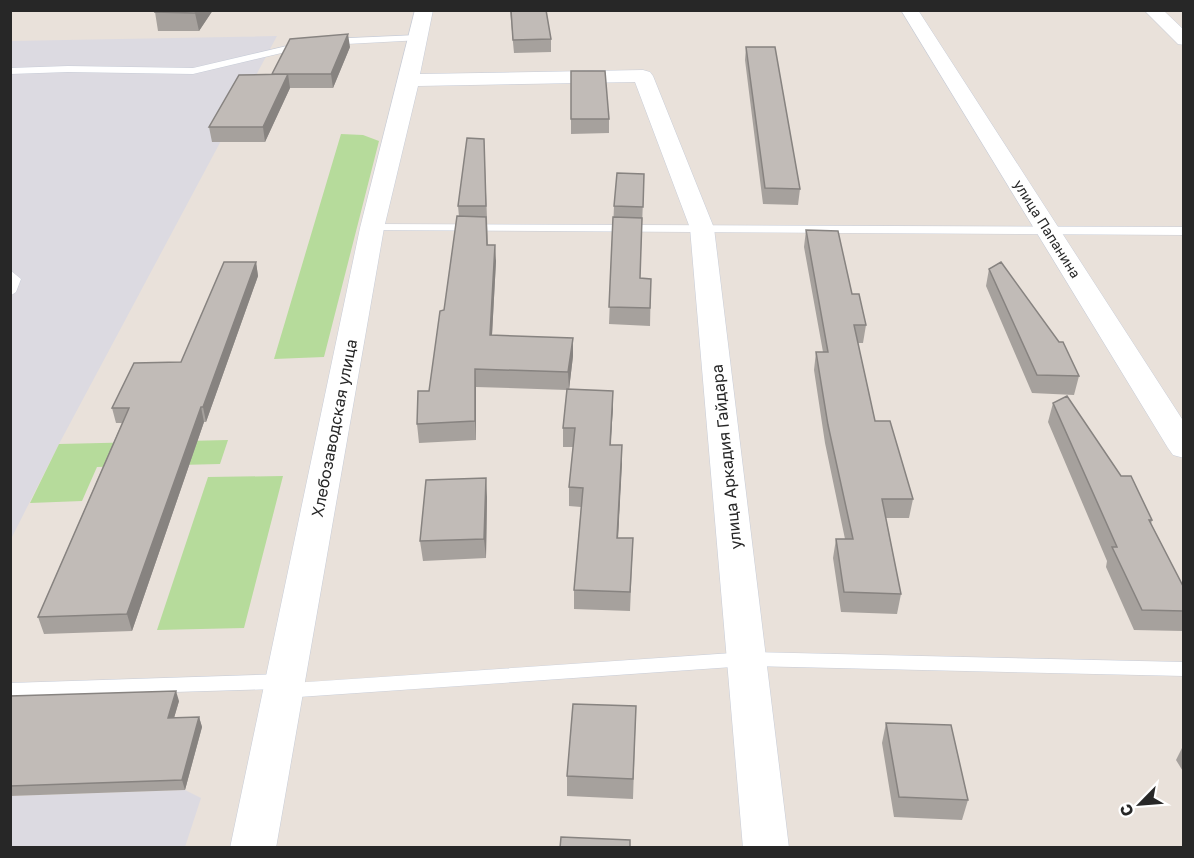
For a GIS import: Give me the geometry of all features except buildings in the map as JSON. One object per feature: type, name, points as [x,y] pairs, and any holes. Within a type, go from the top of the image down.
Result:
[{"type":"street","name":"улица Папанина","points":[[909,10],[1184,448]]},
{"type":"street","points":[[1152,10],[1184,40]]},
{"type":"street","name":"Хлебозаводская улица","points":[[253,848],[286,686],[372,228],[410,80],[421,24]]},
{"type":"street","name":"улица Аркадия Гайдара","points":[[410,80],[643,76],[702,228],[766,848]]},
{"type":"lane","points":[[10,71],[68,69],[193,71],[295,46],[343,40],[421,24]]},
{"type":"lane","points":[[372,228],[1047,228],[1184,231]]},
{"type":"lane","points":[[10,274],[15,279],[10,292]]},
{"type":"lane","points":[[10,690],[286,686],[747,660],[1184,669]]},
{"type":"shaded area","points":[[277,36],[59,444],[11,539],[11,41]]},
{"type":"shaded area","points":[[185,790],[201,798],[185,847],[11,848],[10,796]]},
{"type":"green space","points":[[341,134],[363,135],[379,141],[324,357],[274,359]]},
{"type":"green space","points":[[228,440],[220,464],[97,467],[82,501],[30,503],[59,444]]},
{"type":"green space","points":[[283,476],[244,628],[157,630],[208,477]]}]
